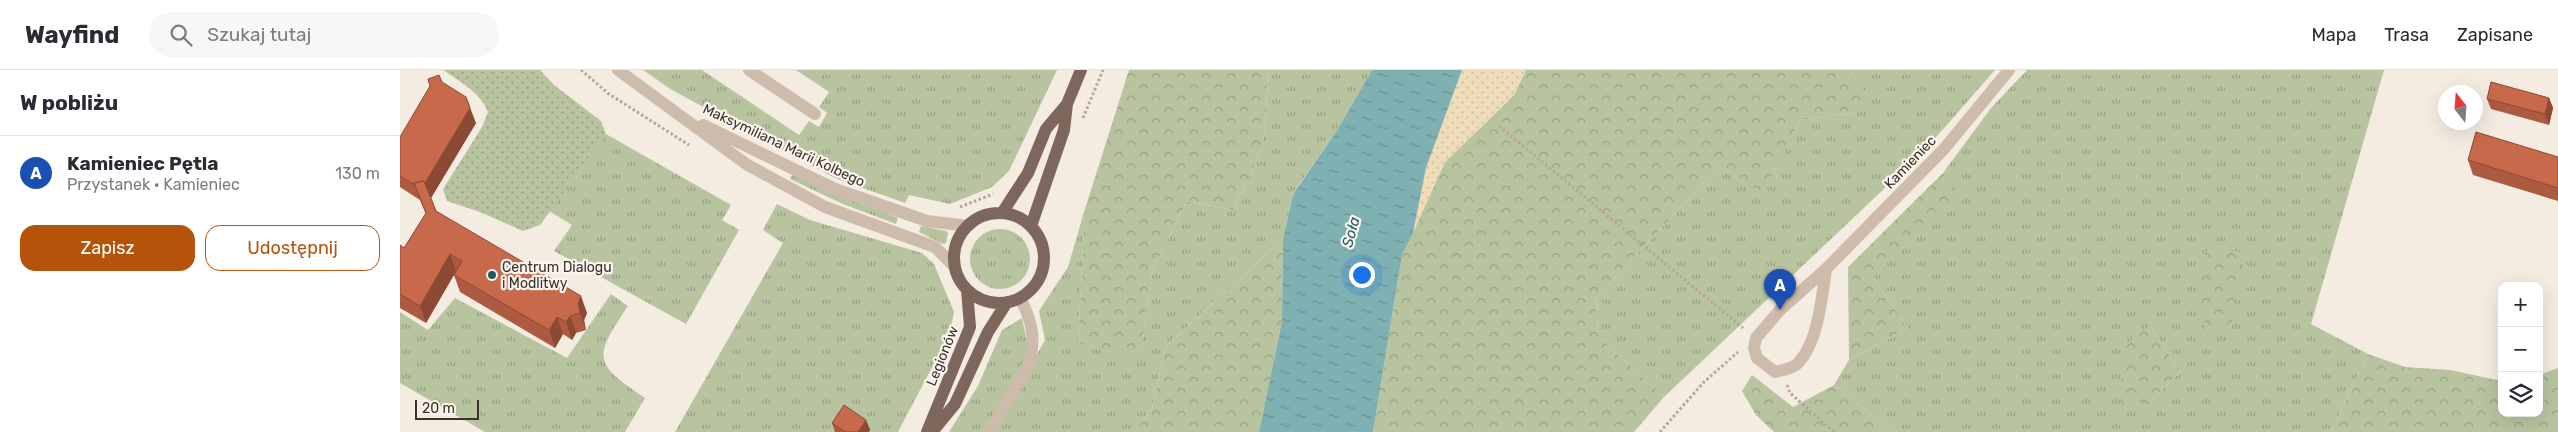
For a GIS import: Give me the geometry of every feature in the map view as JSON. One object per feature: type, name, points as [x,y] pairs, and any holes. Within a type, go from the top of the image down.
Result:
[{"type":"main road","points":[[1031,226],[1064,130],[1067,104],[1081,70]]},
{"type":"main road","points":[[1002,214],[1028,173],[1046,129],[1067,104]]},
{"type":"main road","points":[[1002,214],[1013,216],[1031,226],[1039,237],[1044,251],[1044,265],[1040,278],[1031,289],[1020,298],[1007,302],[986,300],[967,290],[959,279],[955,267],[955,252],[959,238],[968,226],[978,219],[1002,214]]},
{"type":"main road","name":"Legionów","points":[[927,432],[970,327],[967,290]]},
{"type":"main road","points":[[932,432],[955,404],[988,332],[1007,302]]},
{"type":"street","name":"Maksymiliana Marii Kolbego","points":[[618,70],[746,164],[825,207],[935,247],[955,267]]},
{"type":"street","points":[[750,70],[815,114]]},
{"type":"street","name":"Kamieniec","points":[[1756,338],[1780,310],[1826,269],[1944,149],[2009,70]]},
{"type":"street","name":"Maksymiliana Marii Kolbego","points":[[675,111],[835,189],[927,221],[968,226]]},
{"type":"street","points":[[1756,338],[1754,348],[1758,358],[1775,372],[1796,365],[1809,347],[1817,319],[1826,269]]},
{"type":"street","points":[[989,432],[1029,364],[1032,354],[1033,331],[1028,312],[1020,298]]},
{"type":"path","points":[[1498,126],[1756,338],[1725,362],[1704,382],[1660,432]]},
{"type":"path","points":[[958,208],[999,189]]},
{"type":"path","points":[[1781,371],[1790,393],[1834,432]]},
{"type":"green space","points":[[443,70],[540,70],[554,85],[601,121],[606,134],[540,225],[523,231],[480,212],[447,201],[443,189],[482,127],[488,112],[475,93]]},
{"type":"green space","points":[[643,70],[702,70],[799,135],[809,121],[819,127],[827,113],[819,107],[829,92],[796,70],[1057,70],[1009,171],[992,187],[950,204],[909,195],[905,203],[835,178],[672,90]]},
{"type":"green space","points":[[1129,70],[1269,70],[1263,146],[1233,210],[1187,201],[1152,271],[1140,361],[1078,343],[1085,209]]},
{"type":"green space","points":[[1269,70],[1372,70],[1336,132],[1293,193],[1283,239],[1166,346],[1152,409],[1134,432],[995,432],[1045,340],[1039,311],[1068,267],[1085,209],[1078,343],[1140,360],[1152,271],[1187,201],[1233,210],[1263,146]]},
{"type":"green space","points":[[1526,70],[1854,70],[1851,75],[1869,96],[1852,113],[1800,120],[1763,194],[1719,166],[1596,298],[1598,336],[1664,397],[1634,432],[1373,432],[1402,255],[1445,162],[1514,95]]},
{"type":"green space","points":[[1854,70],[1995,70],[1924,151],[1664,397],[1598,336],[1596,298],[1719,166],[1763,193],[1800,120],[1852,113],[1868,96],[1851,75]]},
{"type":"green space","points":[[2027,70],[2384,70],[2311,324],[2368,354],[2331,432],[1894,432],[1834,385],[1849,360],[1908,328],[1872,276],[1959,197],[1943,173],[1991,108]],"holes":[[[2150,325],[2180,372],[2150,402]]]},
{"type":"green space","points":[[606,134],[731,205],[722,220],[739,230],[686,324],[554,251],[572,225],[549,211]]},
{"type":"green space","points":[[1943,173],[1960,197],[1872,276],[1908,328],[1849,360],[1848,267]]},
{"type":"green space","points":[[792,175],[898,218],[896,224],[843,204],[792,180],[790,178]]},
{"type":"green space","points":[[777,204],[810,220],[922,253],[934,264],[954,312],[950,333],[898,432],[675,432],[783,243],[763,230]]},
{"type":"green space","points":[[921,226],[946,231],[948,233],[946,243],[943,244],[919,232]]},
{"type":"green space","points":[[994,229],[1006,229],[1022,237],[1028,247],[1030,259],[1028,271],[1022,281],[1006,289],[994,289],[978,281],[970,265],[970,253],[978,237]]},
{"type":"green space","points":[[1283,239],[1282,321],[1259,432],[1134,432],[1152,409],[1166,346]]},
{"type":"green space","points":[[2207,250],[2245,252],[2231,328],[2206,331],[2195,278]]},
{"type":"green space","points":[[611,294],[628,306],[609,337],[604,349],[604,358],[615,376],[645,398],[625,432],[485,432],[400,383],[400,312],[428,330],[455,298],[567,358]]},
{"type":"green space","points":[[1022,318],[1027,342],[1026,358],[984,432],[949,432],[978,386],[1002,330]]},
{"type":"green space","points":[[2150,325],[2180,372],[2150,402],[2120,405],[2124,346]]},
{"type":"green space","points":[[2368,354],[2405,367],[2450,370],[2498,380],[2498,417],[2543,417],[2543,374],[2558,368],[2558,432],[2331,432]]},
{"type":"green space","points":[[1752,375],[1793,407],[1834,385],[1894,432],[1774,432],[1756,415],[1742,391]]},
{"type":"sand","points":[[1462,70],[1526,70],[1514,95],[1445,162],[1413,233],[1426,168]]},
{"type":"water","name":"Soła","points":[[1372,70],[1462,70],[1426,168],[1413,233],[1402,255],[1373,432],[1259,432],[1282,321],[1283,239],[1293,194],[1336,132]]},
{"type":"building","points":[[439,75],[442,82],[466,97],[470,108],[425,183],[424,181],[414,183],[415,185],[400,176],[400,137],[430,86],[428,79]]},
{"type":"building","points":[[2491,82],[2549,98],[2545,114],[2487,99]]},
{"type":"building","points":[[2476,132],[2558,157],[2558,188],[2468,160]]},
{"type":"building","name":"Centrum Dialogu i Modlitwy","points":[[424,181],[436,211],[581,296],[578,303],[580,313],[570,316],[566,322],[557,317],[549,330],[454,275],[462,261],[450,254],[420,306],[400,294],[400,245],[404,248],[426,213],[414,183]]},
{"type":"building","points":[[844,405],[866,420],[858,432],[845,432],[832,423]]},
{"type":"place","name":"Centrum Dialogu i Modlitwy","points":[[492,275]]},
{"type":"place","name":"Kamieniec Pętla","points":[[1780,310]]}]
